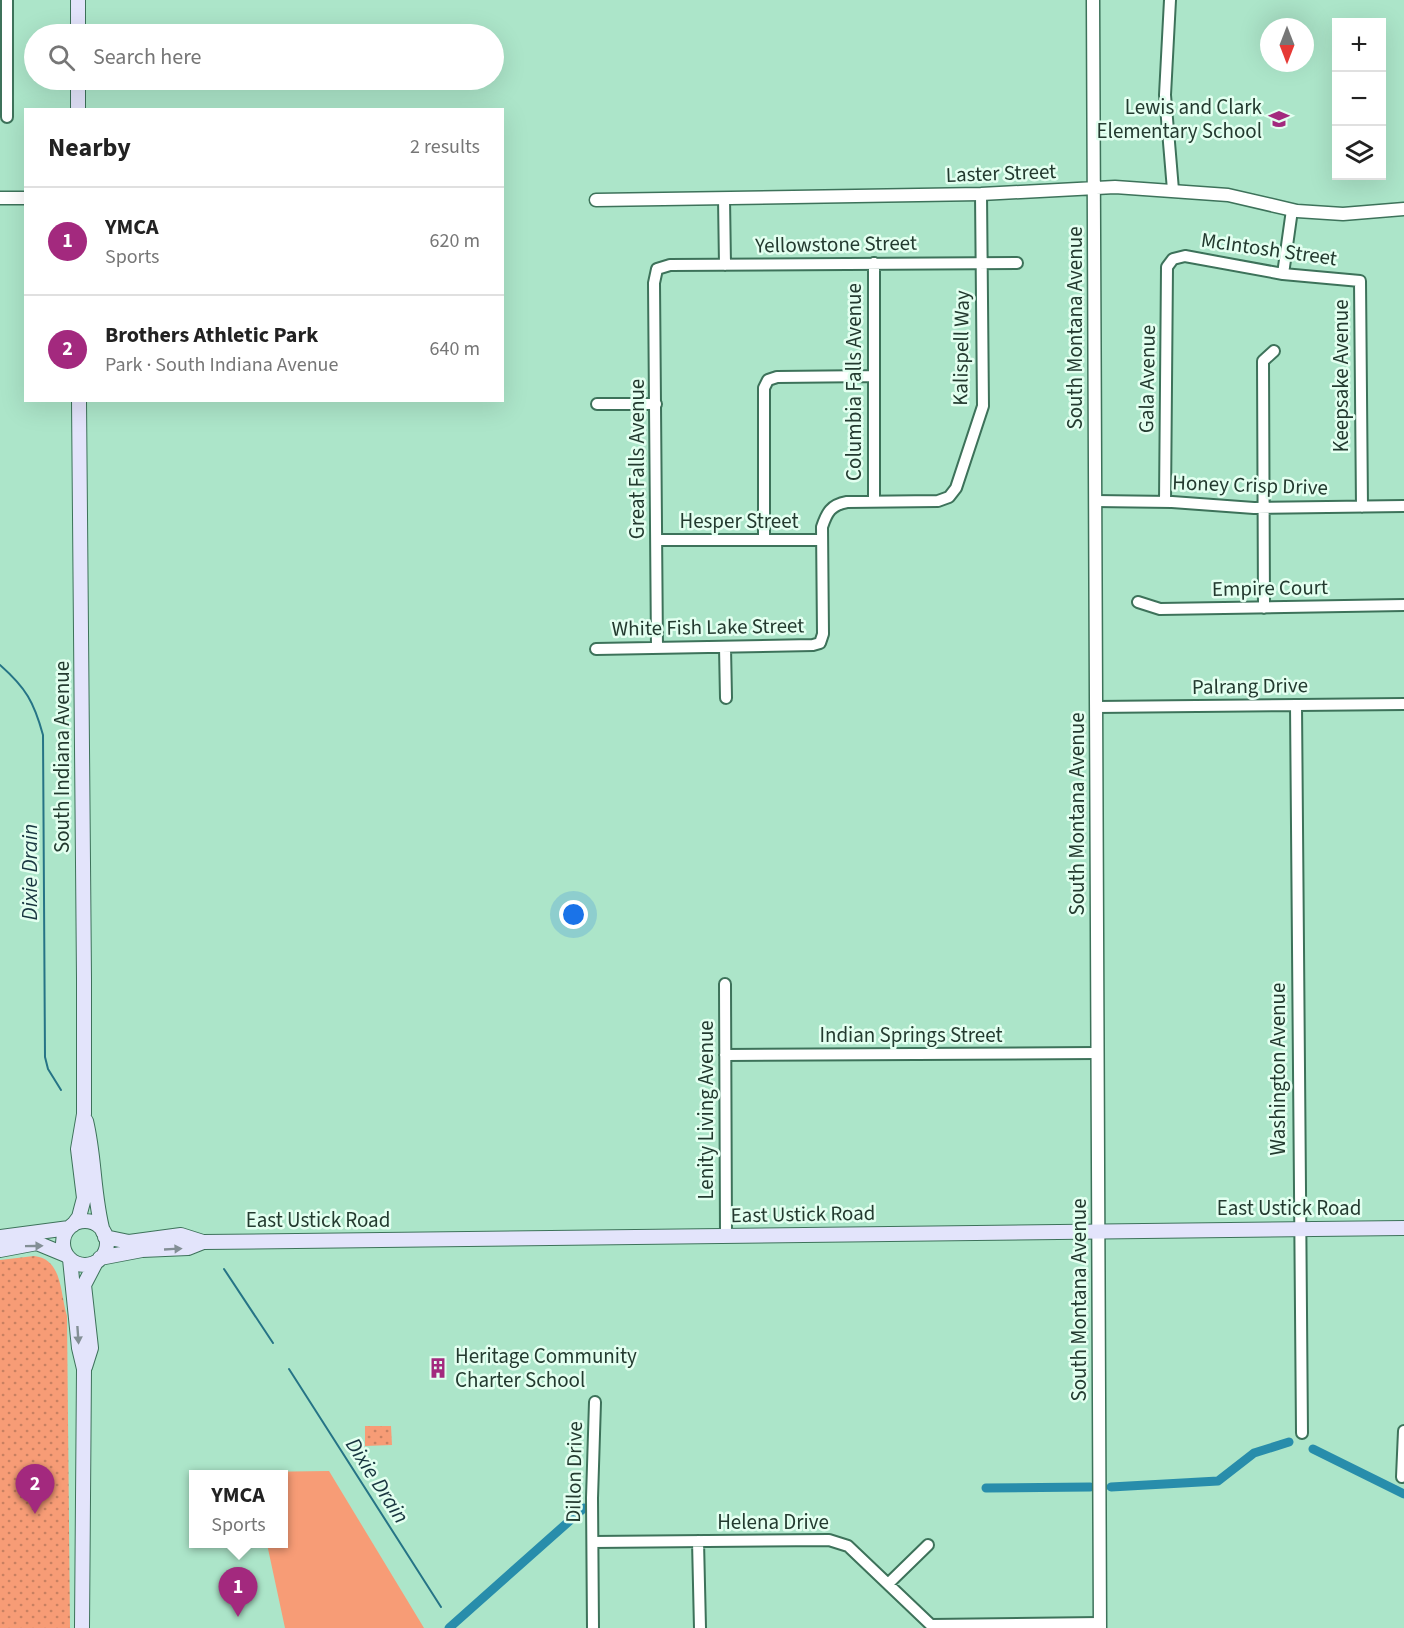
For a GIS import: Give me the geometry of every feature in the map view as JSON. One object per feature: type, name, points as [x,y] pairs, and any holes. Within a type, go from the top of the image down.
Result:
[{"type":"main road","points":[[78,0],[78,24]]},
{"type":"main road","points":[[78,90],[78,108]]},
{"type":"main road","name":"South Indiana Avenue","points":[[71,1227],[79,1217],[84,1198],[78,1149],[84,1114],[79,402]]},
{"type":"main road","name":"South Indiana Avenue","points":[[84,1114],[91,1144],[95,1203],[104,1235]]},
{"type":"main road","points":[[0,1237],[71,1227],[90,1222],[104,1235],[106,1248],[84,1285],[91,1348],[84,1369]]},
{"type":"main road","points":[[71,1227],[63,1238],[68,1257],[79,1348],[84,1369],[82,1628]]},
{"type":"main road","name":"East Ustick Road","points":[[104,1235],[129,1242],[181,1236],[203,1242],[1404,1228]]},
{"type":"main road","name":"East Ustick Road","points":[[98,1260],[142,1251],[188,1248],[203,1242]]},
{"type":"main road","points":[[0,1250],[37,1244],[80,1264],[98,1260]]},
{"type":"street","name":"South Montana Avenue","points":[[1093,0],[1100,1626]]},
{"type":"street","points":[[1170,0],[1165,95],[1173,190]]},
{"type":"street","points":[[5,4],[7,117]]},
{"type":"street","name":"Laster Street","points":[[596,200],[981,194],[1094,189],[1173,190],[1228,195],[1292,210],[1343,214],[1404,209]]},
{"type":"street","name":"Kalispell Way","points":[[874,501],[938,501],[949,497],[956,488],[983,406],[981,194]]},
{"type":"street","points":[[0,198],[24,198]]},
{"type":"street","points":[[724,198],[724,265]]},
{"type":"street","points":[[1283,274],[1292,210]]},
{"type":"street","name":"McIntosh Street","points":[[1173,259],[1185,256],[1283,274],[1360,281]]},
{"type":"street","name":"Gala Avenue","points":[[1165,502],[1167,267],[1173,259]]},
{"type":"street","name":"Columbia Falls Avenue","points":[[874,263],[874,501]]},
{"type":"street","name":"Yellowstone Street","points":[[657,269],[670,266],[724,265],[1017,263]]},
{"type":"street","name":"Great Falls Avenue","points":[[657,269],[654,283],[657,648]]},
{"type":"street","name":"Keepsake Avenue","points":[[1360,281],[1362,507]]},
{"type":"street","points":[[1264,608],[1263,361],[1274,351]]},
{"type":"street","points":[[764,540],[764,388],[768,380],[777,377],[874,376]]},
{"type":"street","points":[[597,404],[656,404]]},
{"type":"street","points":[[822,540],[826,514],[834,505],[874,501]]},
{"type":"street","name":"Honey Crisp Drive","points":[[1095,501],[1165,502],[1264,508],[1404,506]]},
{"type":"street","name":"Hesper Street","points":[[657,540],[822,540]]},
{"type":"street","name":"White Fish Lake Street","points":[[596,649],[813,645],[820,643],[823,634],[822,540]]},
{"type":"street","name":"Empire Court","points":[[1138,602],[1160,609],[1404,605]]},
{"type":"street","points":[[725,647],[726,698]]},
{"type":"street","name":"Palrang Drive","points":[[1096,707],[1404,704]]},
{"type":"street","name":"Washington Avenue","points":[[1296,705],[1302,1432]]},
{"type":"street","name":"Lenity Living Avenue","points":[[725,984],[726,1236]]},
{"type":"street","name":"Indian Springs Street","points":[[725,1055],[1097,1053]]},
{"type":"street","name":"Dillon Drive","points":[[593,1628],[595,1402]]},
{"type":"street","points":[[1402,1477],[1404,1431]]},
{"type":"street","points":[[698,1541],[700,1628]]},
{"type":"street","name":"Helena Drive","points":[[593,1542],[839,1542],[848,1546],[931,1627],[1100,1626]]},
{"type":"street","points":[[888,1584],[928,1545]]},
{"type":"shaded area","points":[[34,1256],[50,1264],[55,1271],[59,1279],[67,1316],[70,1628],[0,1628],[0,1260]]},
{"type":"shaded area","points":[[365,1426],[391,1426],[392,1445],[365,1446]]},
{"type":"shaded area","points":[[329,1471],[424,1628],[285,1628],[268,1548],[288,1548],[288,1472]]},
{"type":"waterway","name":"Dixie Drain","points":[[0,665],[28,696],[43,735],[45,1057],[48,1069],[61,1090]]},
{"type":"waterway","name":"Dixie Drain","points":[[224,1269],[273,1343]]},
{"type":"waterway","name":"Dixie Drain","points":[[289,1369],[441,1607]]},
{"type":"waterway","points":[[1111,1487],[1218,1481],[1254,1453],[1289,1442]]},
{"type":"waterway","points":[[1313,1449],[1404,1494]]},
{"type":"waterway","points":[[986,1488],[1090,1487]]},
{"type":"waterway","points":[[449,1628],[584,1508]]},
{"type":"place","name":"Lewis and Clark Elementary School","points":[[1279,119]]},
{"type":"place","name":"Heritage Community Charter School","points":[[438,1368]]},
{"type":"place","name":"Brothers Athletic Park","points":[[35,1514]]},
{"type":"place","name":"YMCA","points":[[238,1617]]}]
